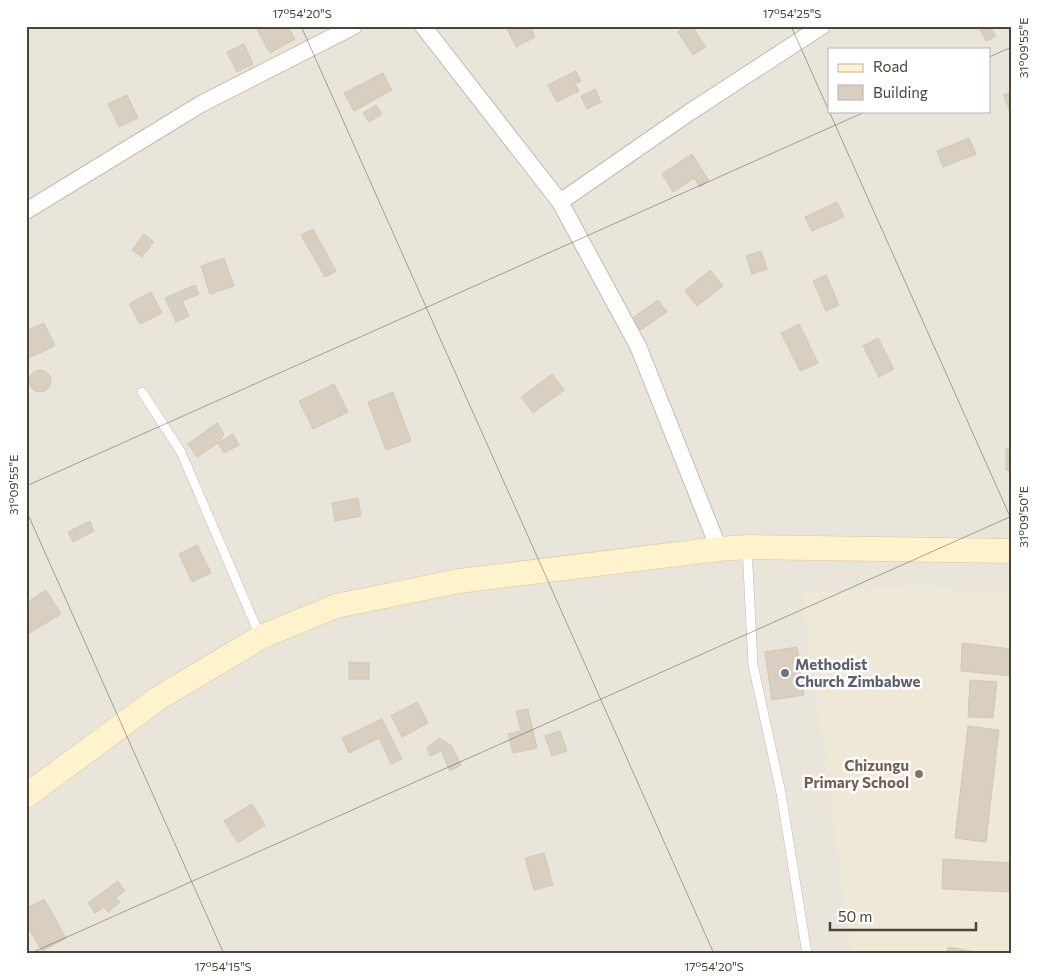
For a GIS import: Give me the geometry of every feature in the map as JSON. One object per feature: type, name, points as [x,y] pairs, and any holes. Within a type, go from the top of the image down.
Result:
[{"type":"street","points":[[26,212],[201,104],[354,26]]},
{"type":"street","points":[[423,26],[560,202],[638,346],[719,549]]},
{"type":"street","points":[[560,202],[690,112],[822,26]]},
{"type":"street","points":[[26,796],[157,699],[261,637],[336,606],[459,581],[719,549],[747,547],[1012,551]]},
{"type":"lane","points":[[142,392],[181,452],[261,637]]},
{"type":"lane","points":[[747,547],[753,665],[781,793],[807,954]]},
{"type":"shaded area","points":[[26,26],[1012,26],[1012,954],[26,954]]},
{"type":"shaded area","name":"Chizungu Primary School","points":[[923,586],[1012,595],[1012,954],[852,954],[802,593]]},
{"type":"building","points":[[255,26],[288,26],[295,39],[270,53]]},
{"type":"building","points":[[506,26],[530,26],[535,37],[516,47]]},
{"type":"building","points":[[685,26],[692,26],[706,47],[693,55],[678,32]]},
{"type":"building","points":[[978,26],[995,26],[991,28],[996,36],[986,41]]},
{"type":"building","points":[[244,44],[253,64],[237,72],[227,52]]},
{"type":"building","points":[[576,71],[581,81],[575,84],[579,91],[557,102],[548,85]]},
{"type":"building","points":[[383,73],[392,90],[354,111],[344,93]]},
{"type":"building","points":[[595,89],[601,102],[587,109],[581,96]]},
{"type":"building","points":[[1012,92],[1012,116],[1003,95]]},
{"type":"building","points":[[127,95],[138,118],[119,127],[108,104]]},
{"type":"building","points":[[376,105],[382,114],[369,122],[363,113]]},
{"type":"building","points":[[969,138],[976,154],[943,167],[937,151]]},
{"type":"building","points":[[692,154],[709,181],[700,187],[694,178],[673,192],[662,174]]},
{"type":"building","points":[[837,202],[844,217],[812,231],[805,217]]},
{"type":"building","points":[[313,229],[336,271],[325,277],[301,235]]},
{"type":"building","points":[[144,234],[154,242],[142,257],[132,250]]},
{"type":"building","points":[[761,251],[767,269],[752,274],[746,256]]},
{"type":"building","points":[[224,258],[234,286],[210,294],[201,266]]},
{"type":"building","points":[[710,270],[723,286],[697,306],[685,291]]},
{"type":"building","points":[[826,275],[839,305],[826,311],[813,281]]},
{"type":"building","points":[[195,285],[199,294],[182,301],[189,316],[176,322],[165,298]]},
{"type":"building","points":[[151,292],[162,313],[140,324],[129,304]]},
{"type":"building","points":[[658,300],[667,312],[639,331],[631,319]]},
{"type":"building","points":[[44,323],[55,346],[26,359],[26,331]]},
{"type":"building","points":[[799,324],[818,363],[800,371],[781,333]]},
{"type":"building","points":[[878,338],[894,369],[879,377],[863,346]]},
{"type":"building","points":[[40,370],[48,373],[51,381],[48,389],[40,392],[32,389],[29,381],[32,373]]},
{"type":"building","points":[[552,374],[564,390],[533,413],[521,397]]},
{"type":"building","points":[[334,384],[348,412],[313,429],[299,401]]},
{"type":"building","points":[[393,392],[411,441],[386,450],[368,402]]},
{"type":"building","points":[[217,423],[224,434],[218,443],[197,457],[188,444]]},
{"type":"building","points":[[233,434],[239,445],[224,453],[218,443]]},
{"type":"building","points":[[1006,449],[1012,449],[1012,470],[1006,470]]},
{"type":"building","points":[[358,498],[361,516],[335,521],[332,503]]},
{"type":"building","points":[[90,521],[94,531],[73,542],[68,532]]},
{"type":"building","points":[[197,545],[211,573],[192,582],[179,554]]},
{"type":"building","points":[[46,590],[61,614],[26,635],[26,603]]},
{"type":"building","points":[[962,643],[1012,649],[1012,676],[961,671]]},
{"type":"building","name":"Methodist Church Zimbabwe","points":[[797,647],[804,695],[772,700],[765,652]]},
{"type":"building","points":[[349,662],[369,663],[369,679],[349,679]]},
{"type":"building","points":[[970,680],[997,682],[993,718],[968,717]]},
{"type":"building","points":[[417,702],[428,723],[402,737],[391,716]]},
{"type":"building","points":[[528,709],[537,748],[513,753],[508,734],[521,731],[516,711]]},
{"type":"building","points":[[382,719],[402,759],[391,764],[379,738],[349,753],[342,738]]},
{"type":"building","points":[[968,726],[999,730],[986,842],[955,838]]},
{"type":"building","points":[[560,731],[567,751],[552,756],[545,736]]},
{"type":"building","points":[[439,738],[452,746],[461,765],[450,771],[441,751],[430,756],[427,748]]},
{"type":"building","points":[[252,804],[265,825],[238,843],[224,821]]},
{"type":"building","points":[[544,853],[553,885],[534,890],[525,858]]},
{"type":"building","points":[[943,859],[1012,863],[1012,892],[942,889]]},
{"type":"building","points":[[118,881],[125,891],[116,897],[120,902],[108,912],[104,907],[95,913],[88,903]]},
{"type":"building","points":[[44,899],[66,938],[42,951],[26,924],[26,909]]},
{"type":"building","points":[[948,947],[987,954],[947,954]]},
{"type":"place","name":"Methodist Church Zimbabwe","points":[[785,673]]},
{"type":"place","name":"Chizungu Primary School","points":[[919,774]]}]
